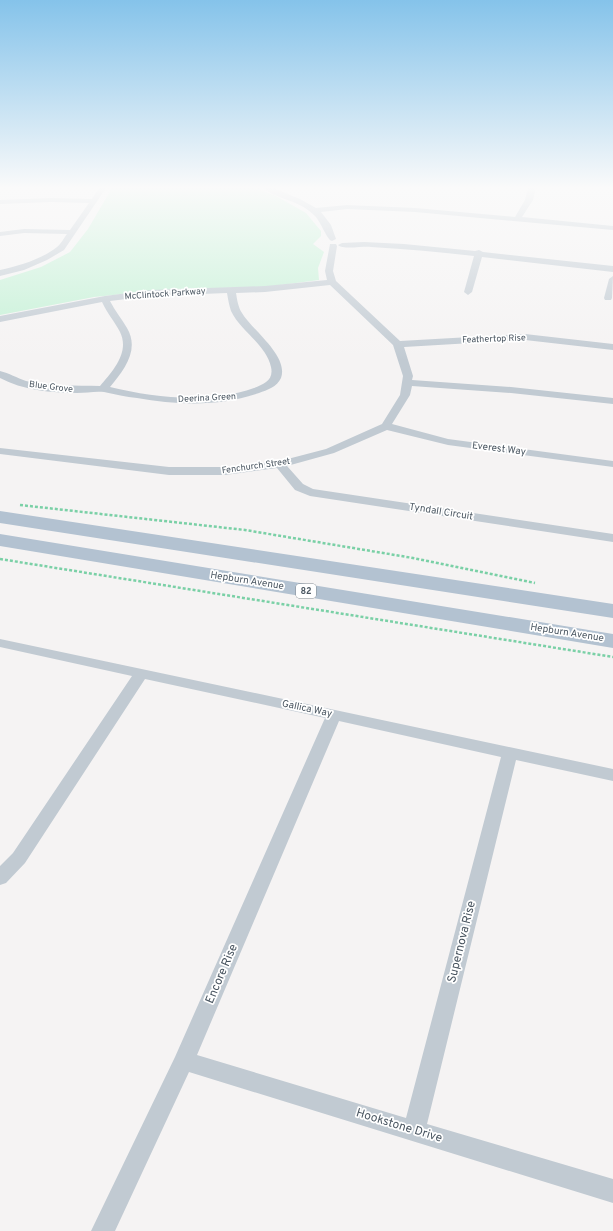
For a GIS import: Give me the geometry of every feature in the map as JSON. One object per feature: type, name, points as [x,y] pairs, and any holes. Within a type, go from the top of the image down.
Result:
[{"type":"main road","points":[[0,517],[613,612]]},
{"type":"main road","name":"Hepburn Avenue","points":[[0,540],[613,640]]},
{"type":"main road","points":[[0,550],[142,569],[174,569]]},
{"type":"street","points":[[0,273],[21,268],[44,258],[62,248],[63,245]]},
{"type":"street","points":[[333,245],[329,271],[332,282],[398,344],[408,376],[405,395],[386,426]]},
{"type":"street","points":[[402,245],[613,267]]},
{"type":"street","points":[[468,292],[479,253]]},
{"type":"street","points":[[608,298],[613,279]]},
{"type":"street","name":"McClintock Parkway","points":[[0,319],[105,299],[150,293],[265,289],[332,282]]},
{"type":"street","name":"Deerina Green","points":[[103,389],[121,393],[194,400],[240,396],[270,385],[276,377],[277,368],[271,356],[237,312],[231,291]]},
{"type":"street","points":[[103,389],[127,356],[128,338],[105,299]]},
{"type":"street","name":"Feathertop Rise","points":[[398,344],[525,337],[613,348]]},
{"type":"street","name":"Blue Grove","points":[[0,374],[7,379],[31,385],[76,390],[103,389]]},
{"type":"street","points":[[406,383],[511,390],[613,402]]},
{"type":"street","name":"Everest Way","points":[[386,426],[448,442],[613,464]]},
{"type":"street","name":"Fenchurch Street","points":[[0,451],[169,471],[225,471],[280,464],[330,451],[386,426]]},
{"type":"street","name":"Tyndall Circuit","points":[[280,464],[299,487],[310,492],[613,538]]},
{"type":"street","name":"Gallica Way","points":[[0,643],[613,775]]},
{"type":"street","points":[[0,878],[19,858],[142,673]]},
{"type":"street","name":"Encore Rise","points":[[103,1231],[184,1061],[334,715]]},
{"type":"street","name":"Supernova Rise","points":[[414,1130],[510,753]]},
{"type":"street","name":"Hookstone Drive","points":[[184,1061],[613,1190]]},
{"type":"path","points":[[39,508],[245,530],[406,557],[542,585]]},
{"type":"path","points":[[0,559],[613,657]]},
{"type":"green space","points":[[75,245],[315,245],[324,252],[318,268],[319,280],[265,287],[171,289],[94,297],[0,315],[0,280],[41,267],[70,252]]}]
